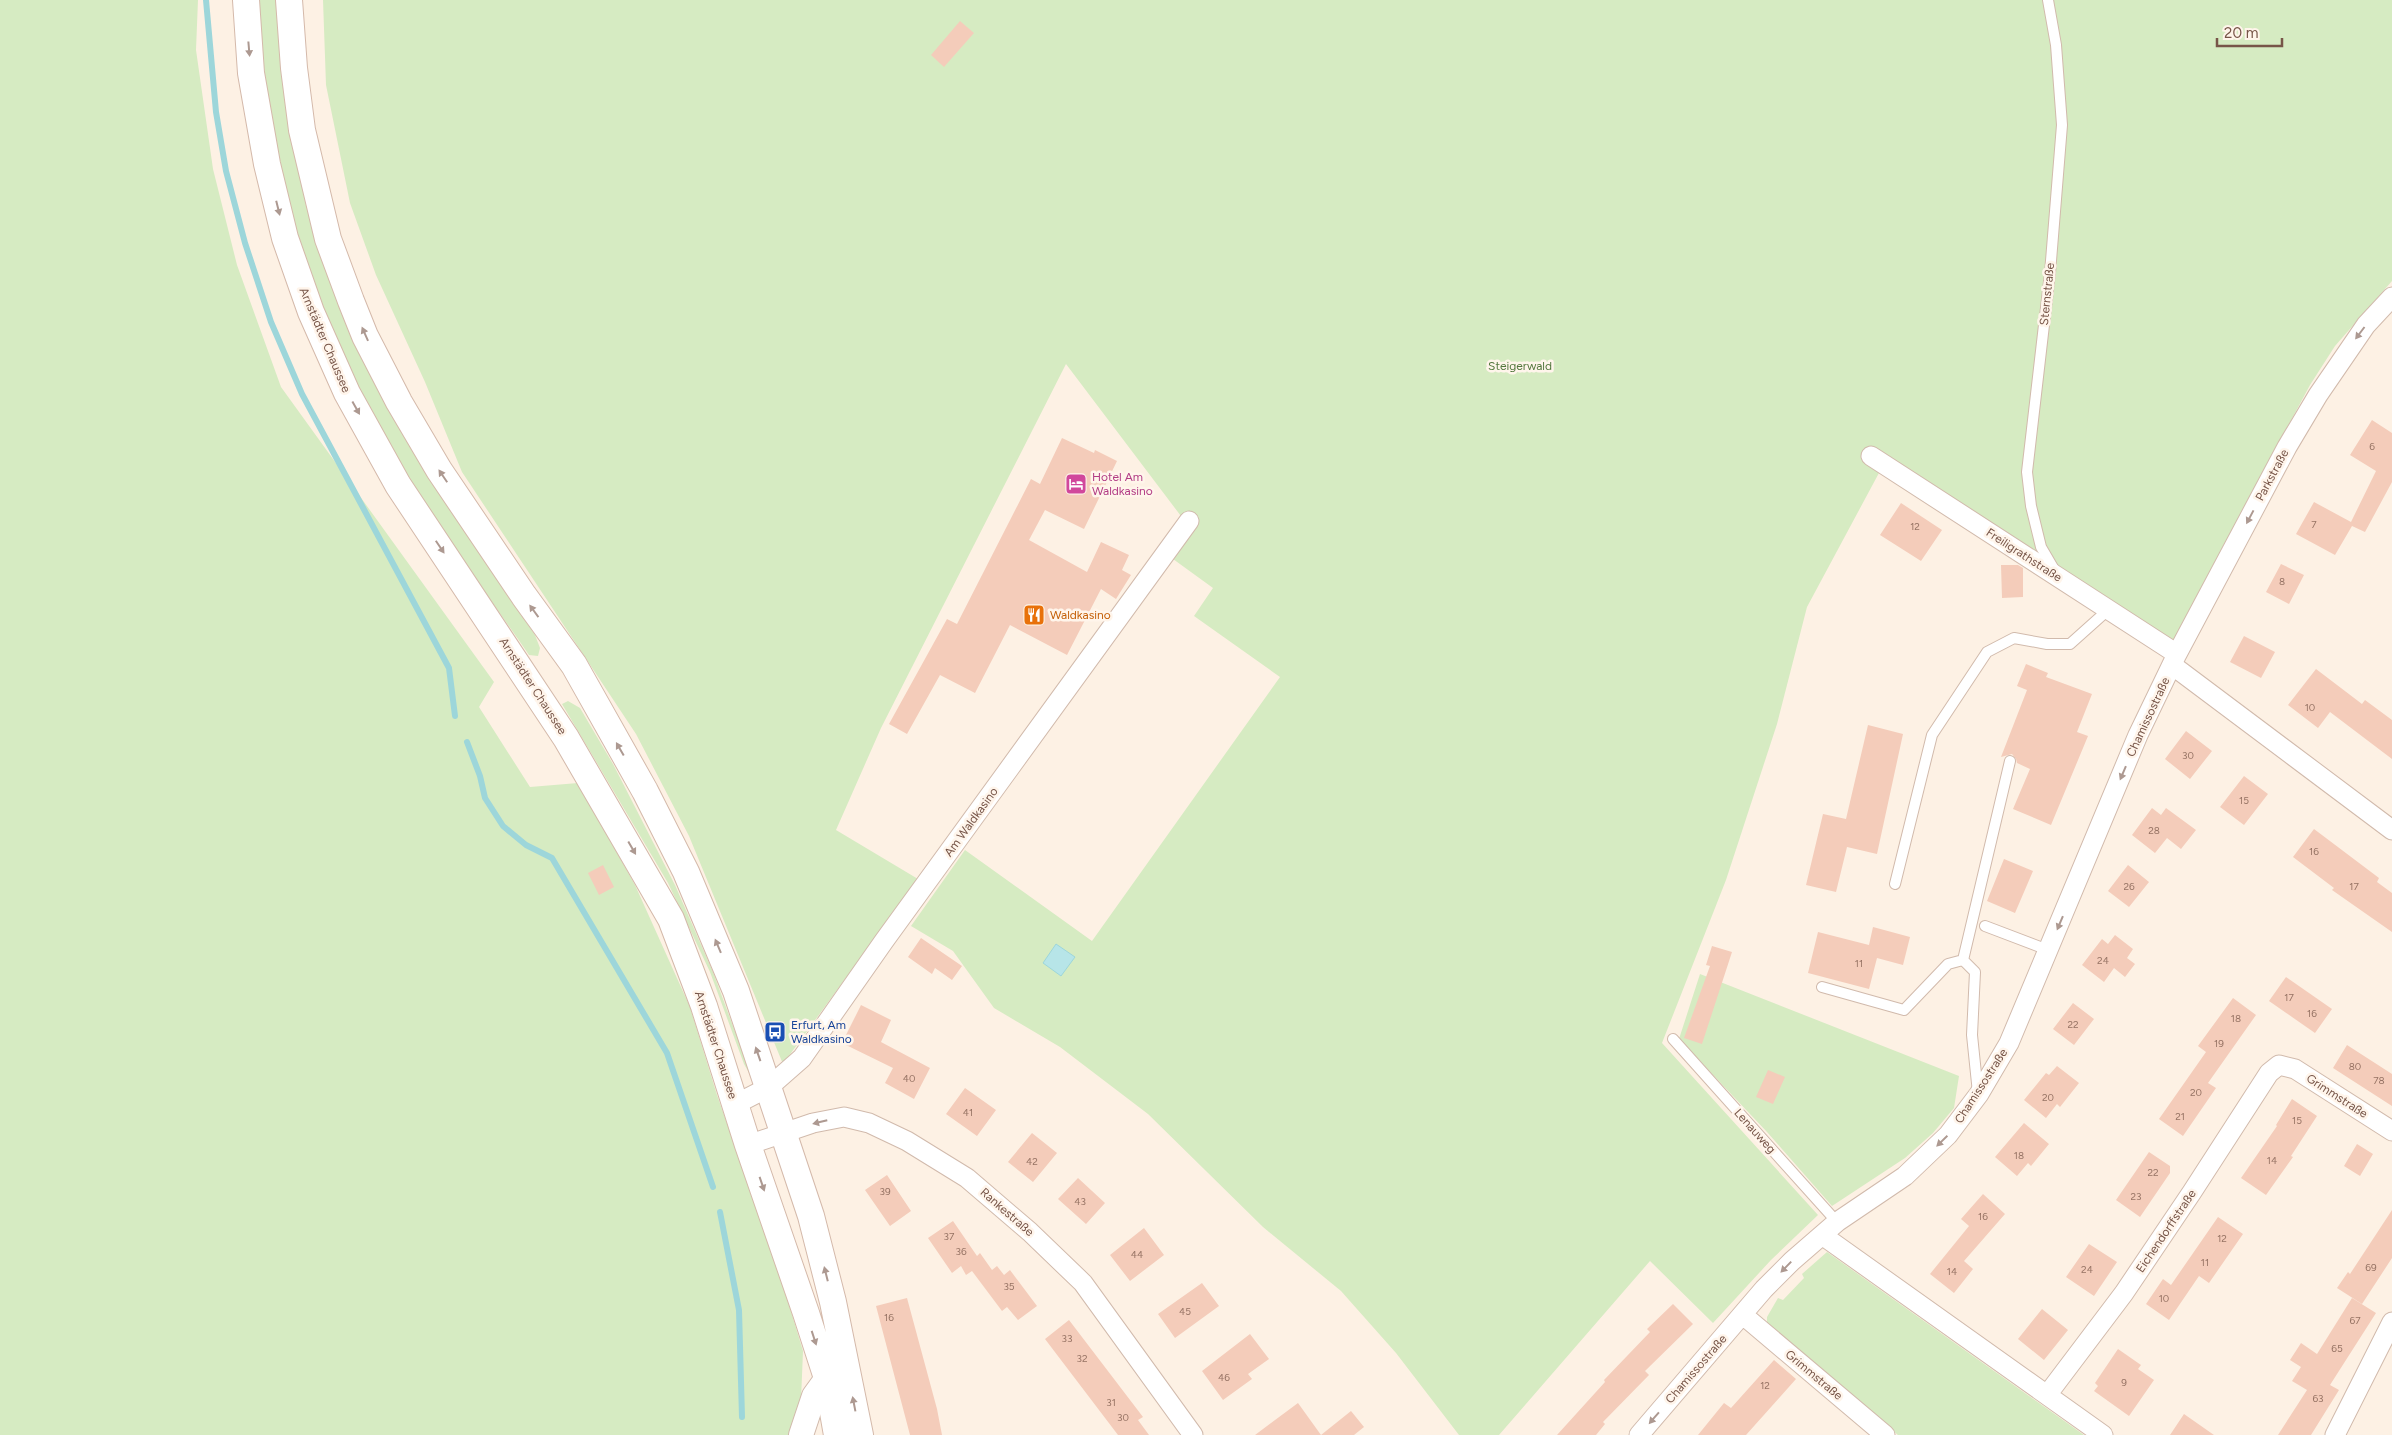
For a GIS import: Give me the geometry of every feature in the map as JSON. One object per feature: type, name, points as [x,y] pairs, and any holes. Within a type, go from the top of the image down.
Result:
[{"type":"main road","name":"Arnstädter Chaussee","points":[[246,0],[251,72],[267,164],[285,238],[311,312],[347,393],[398,485],[561,730],[671,919],[687,960],[748,1145],[837,1376]]},
{"type":"main road","points":[[290,0],[294,68],[302,130],[314,186],[328,239],[365,336],[399,402],[439,470],[524,596],[574,665],[645,791],[686,872],[728,970],[811,1216],[837,1376],[837,1435]]},
{"type":"main road","points":[[837,1376],[860,1435]]},
{"type":"street","name":"Parkstraße","points":[[2174,660],[2287,447],[2318,395],[2361,332],[2392,297]]},
{"type":"street","name":"Freiligrathstraße","points":[[1871,456],[2108,610],[2392,830]]},
{"type":"street","name":"Am Waldkasino","points":[[736,1104],[769,1087],[802,1058],[884,941],[1190,521]]},
{"type":"street","name":"Chamissostraße","points":[[1639,1435],[1792,1261],[1837,1222],[1905,1176],[1948,1135],[1979,1094],[2009,1043],[2138,735],[2174,660]]},
{"type":"street","name":"Grimmstraße","points":[[2280,1065],[2295,1069],[2392,1131]]},
{"type":"street","name":"Eichendorffstraße","points":[[2047,1395],[2124,1293],[2269,1072],[2280,1065]]},
{"type":"street","name":"Rankestraße","points":[[748,1145],[813,1123],[844,1117],[870,1123],[907,1141],[968,1178],[1030,1232],[1083,1284],[1193,1435]]},
{"type":"street","points":[[1822,1235],[2103,1435]]},
{"type":"street","name":"Grimmstraße","points":[[1743,1315],[1884,1435]]},
{"type":"street","points":[[2335,1435],[2392,1322]]},
{"type":"street","points":[[801,1435],[814,1396],[837,1376]]},
{"type":"lane","name":"Sternstraße","points":[[2048,0],[2056,45],[2062,125],[2050,274],[2027,472],[2031,506],[2041,547],[2062,581]]},
{"type":"lane","points":[[1895,884],[1932,735],[1987,652],[2014,638],[2047,644],[2070,644],[2108,610]]},
{"type":"lane","points":[[1963,960],[2010,761]]},
{"type":"lane","points":[[1984,926],[2048,950]]},
{"type":"lane","points":[[1822,987],[1904,1010],[1948,964],[1963,960]]},
{"type":"lane","points":[[1963,960],[1975,972],[1972,1035],[1979,1094]]},
{"type":"lane","name":"Lenauweg","points":[[1672,1039],[1837,1222]]},
{"type":"green space","points":[[0,0],[198,0],[196,50],[213,169],[237,265],[281,387],[494,682],[479,707],[530,787],[578,783],[635,885],[690,1007],[717,1095],[778,1268],[803,1351],[801,1400],[788,1435],[0,1435]]},
{"type":"green space","points":[[257,0],[278,0],[288,112],[306,206],[333,290],[411,448],[535,635],[540,648],[538,656],[529,655],[404,469],[360,391],[322,309],[294,223],[283,179],[267,90]]},
{"type":"green space","name":"Steigerwald","points":[[323,0],[2392,0],[2392,281],[2335,346],[2310,385],[2171,644],[1887,458],[1807,607],[1777,724],[1726,880],[1662,1043],[1818,1215],[1771,1260],[1713,1323],[1650,1261],[1499,1435],[1459,1435],[1396,1353],[1341,1291],[1263,1227],[1148,1114],[1060,1047],[994,1008],[953,951],[911,926],[965,850],[1092,941],[1280,677],[1194,616],[1213,588],[1173,559],[1193,532],[1066,364],[881,728],[836,830],[918,879],[783,1064],[689,836],[636,734],[462,472],[425,382],[376,275],[350,203],[326,85]]},
{"type":"green space","points":[[568,701],[580,708],[613,764],[675,885],[713,972],[753,1080],[744,1064],[710,972],[668,883],[562,704]]},
{"type":"green space","points":[[1700,974],[1959,1076],[1954,1108],[1933,1133],[1905,1158],[1832,1206],[1767,1132],[1679,1039]]},
{"type":"green space","points":[[1827,1252],[2084,1435],[1898,1435],[1767,1326],[1767,1317],[1778,1298],[1783,1300],[1804,1278],[1802,1274]]},
{"type":"water","points":[[1056,944],[1075,957],[1061,976],[1043,963]]},
{"type":"building","points":[[960,21],[974,33],[944,67],[931,55]]},
{"type":"building","points":[[2372,420],[2392,433],[2392,482],[2365,532],[2352,526],[2335,555],[2296,534],[2314,502],[2351,522],[2376,471],[2350,455]]},
{"type":"building","points":[[1062,438],[1094,453],[1095,450],[1117,461],[1084,529],[1045,510],[1029,540],[1087,572],[1101,542],[1129,555],[1122,570],[1131,575],[1116,599],[1101,589],[1067,655],[1010,625],[975,693],[940,675],[907,734],[889,724],[947,619],[957,624],[1031,479],[1040,484]]},
{"type":"building","points":[[1901,503],[1942,530],[1921,561],[1880,535]]},
{"type":"building","points":[[2281,564],[2304,575],[2289,604],[2266,592]]},
{"type":"building","points":[[2001,565],[2018,565],[2023,568],[2023,597],[2002,598]]},
{"type":"building","points":[[2244,636],[2275,652],[2261,678],[2230,662]]},
{"type":"building","points":[[2026,664],[2048,673],[2046,677],[2092,694],[2077,732],[2088,736],[2051,825],[2013,809],[2030,769],[2017,763],[2012,754],[2001,757],[2027,690],[2017,686]]},
{"type":"building","points":[[2316,669],[2362,704],[2365,700],[2392,720],[2392,759],[2330,712],[2318,728],[2288,705]]},
{"type":"building","points":[[1868,725],[1903,734],[1877,854],[1847,847],[1836,892],[1806,885],[1823,814],[1846,819]]},
{"type":"building","points":[[2186,731],[2212,751],[2190,779],[2165,759]]},
{"type":"building","points":[[2244,776],[2268,794],[2244,825],[2220,807]]},
{"type":"building","points":[[2152,808],[2161,815],[2166,808],[2196,830],[2181,849],[2167,838],[2155,853],[2132,835]]},
{"type":"building","points":[[2314,829],[2379,878],[2377,882],[2392,893],[2392,932],[2332,890],[2334,888],[2293,857]]},
{"type":"building","points":[[2004,859],[2033,871],[2015,913],[1987,901]]},
{"type":"building","points":[[603,865],[614,887],[599,895],[588,873]]},
{"type":"building","points":[[2128,865],[2149,882],[2129,907],[2108,891]]},
{"type":"building","points":[[1873,927],[1910,937],[1903,965],[1877,958],[1869,989],[1808,973],[1818,932],[1869,945]]},
{"type":"building","points":[[2115,935],[2133,949],[2127,958],[2135,964],[2125,977],[2114,968],[2104,982],[2082,965],[2102,939],[2108,944]]},
{"type":"building","points":[[921,938],[962,966],[952,980],[935,968],[932,974],[908,957]]},
{"type":"building","points":[[1712,946],[1732,952],[1702,1044],[1684,1038],[1710,966],[1706,965]]},
{"type":"building","points":[[2286,977],[2332,1009],[2315,1033],[2269,1001]]},
{"type":"building","points":[[2233,998],[2256,1015],[2208,1083],[2216,1088],[2183,1136],[2159,1119],[2206,1052],[2198,1046]]},
{"type":"building","points":[[2073,1003],[2094,1019],[2074,1045],[2053,1029]]},
{"type":"building","points":[[861,1005],[891,1020],[881,1042],[930,1068],[914,1099],[885,1083],[893,1068],[842,1043]]},
{"type":"building","points":[[2347,1045],[2392,1074],[2392,1106],[2333,1068]]},
{"type":"building","points":[[2057,1066],[2079,1083],[2060,1107],[2057,1104],[2046,1118],[2024,1100],[2046,1073],[2049,1075]]},
{"type":"building","points":[[1768,1070],[1785,1077],[1773,1104],[1756,1097]]},
{"type":"building","points":[[965,1088],[996,1110],[977,1136],[946,1114]]},
{"type":"building","points":[[2292,1099],[2317,1116],[2291,1156],[2293,1157],[2266,1195],[2241,1178],[2277,1126]]},
{"type":"building","points":[[2024,1123],[2049,1144],[2031,1166],[2028,1163],[2017,1176],[1995,1157]]},
{"type":"building","points":[[1032,1133],[1057,1153],[1033,1182],[1008,1162]]},
{"type":"building","points":[[2357,1144],[2373,1154],[2360,1176],[2344,1166]]},
{"type":"building","points":[[2149,1152],[2170,1166],[2170,1173],[2140,1217],[2116,1200]]},
{"type":"building","points":[[887,1175],[911,1211],[890,1226],[865,1190]]},
{"type":"building","points":[[1078,1178],[1105,1203],[1086,1224],[1058,1199]]},
{"type":"building","points":[[1983,1194],[2005,1214],[1964,1261],[1973,1269],[1954,1293],[1930,1274],[1969,1226],[1961,1219]]},
{"type":"building","points":[[2392,1210],[2392,1258],[2362,1304],[2337,1288],[2348,1272],[2350,1274]]},
{"type":"building","points":[[2218,1217],[2243,1234],[2209,1283],[2199,1276],[2169,1320],[2146,1304],[2163,1279],[2171,1285]]},
{"type":"building","points":[[953,1221],[977,1256],[980,1253],[992,1270],[997,1266],[1004,1275],[1010,1270],[1037,1306],[1018,1320],[1007,1307],[1002,1311],[972,1271],[966,1275],[961,1266],[952,1273],[928,1238]]},
{"type":"building","points":[[1144,1228],[1164,1255],[1130,1281],[1110,1255]]},
{"type":"building","points":[[2089,1244],[2117,1262],[2094,1296],[2066,1277]]},
{"type":"building","points":[[1202,1283],[1219,1306],[1175,1338],[1158,1314]]},
{"type":"building","points":[[907,1298],[937,1409],[942,1435],[910,1435],[876,1306]]},
{"type":"building","points":[[2352,1298],[2376,1313],[2330,1385],[2339,1390],[2311,1435],[2278,1435],[2307,1390],[2292,1381],[2301,1367],[2290,1360],[2301,1343],[2317,1354]]},
{"type":"building","points":[[1673,1304],[1693,1324],[1645,1371],[1649,1375],[1603,1422],[1605,1424],[1596,1435],[1557,1435],[1605,1382],[1604,1380],[1650,1332],[1647,1329]]},
{"type":"building","points":[[2042,1309],[2068,1330],[2044,1360],[2018,1339]]},
{"type":"building","points":[[1069,1320],[1143,1417],[1138,1420],[1149,1435],[1118,1435],[1045,1339]]},
{"type":"building","points":[[1250,1334],[1269,1359],[1248,1374],[1252,1379],[1223,1400],[1202,1371]]},
{"type":"building","points":[[2118,1349],[2141,1365],[2138,1369],[2154,1380],[2129,1416],[2094,1391],[2098,1386],[2095,1383]]},
{"type":"building","points":[[1774,1360],[1796,1379],[1746,1435],[1698,1435],[1724,1403],[1731,1408]]},
{"type":"building","points":[[1298,1403],[1321,1435],[1255,1435]]},
{"type":"building","points":[[1351,1411],[1364,1427],[1354,1435],[1321,1435]]},
{"type":"building","points":[[2184,1414],[2214,1435],[2170,1435]]},
{"type":"waterway","points":[[206,0],[216,112],[226,171],[245,243],[271,322],[302,394],[449,668],[455,716]]},
{"type":"waterway","points":[[467,742],[480,776],[485,798],[503,826],[526,845],[552,858],[667,1053],[713,1187]]},
{"type":"waterway","points":[[720,1212],[739,1310],[742,1417]]},
{"type":"place","name":"Hotel Am Waldkasino","points":[[1076,484]]},
{"type":"place","name":"Waldkasino","points":[[1034,615]]},
{"type":"place","name":"Erfurt, Am Waldkasino","points":[[775,1032]]}]
